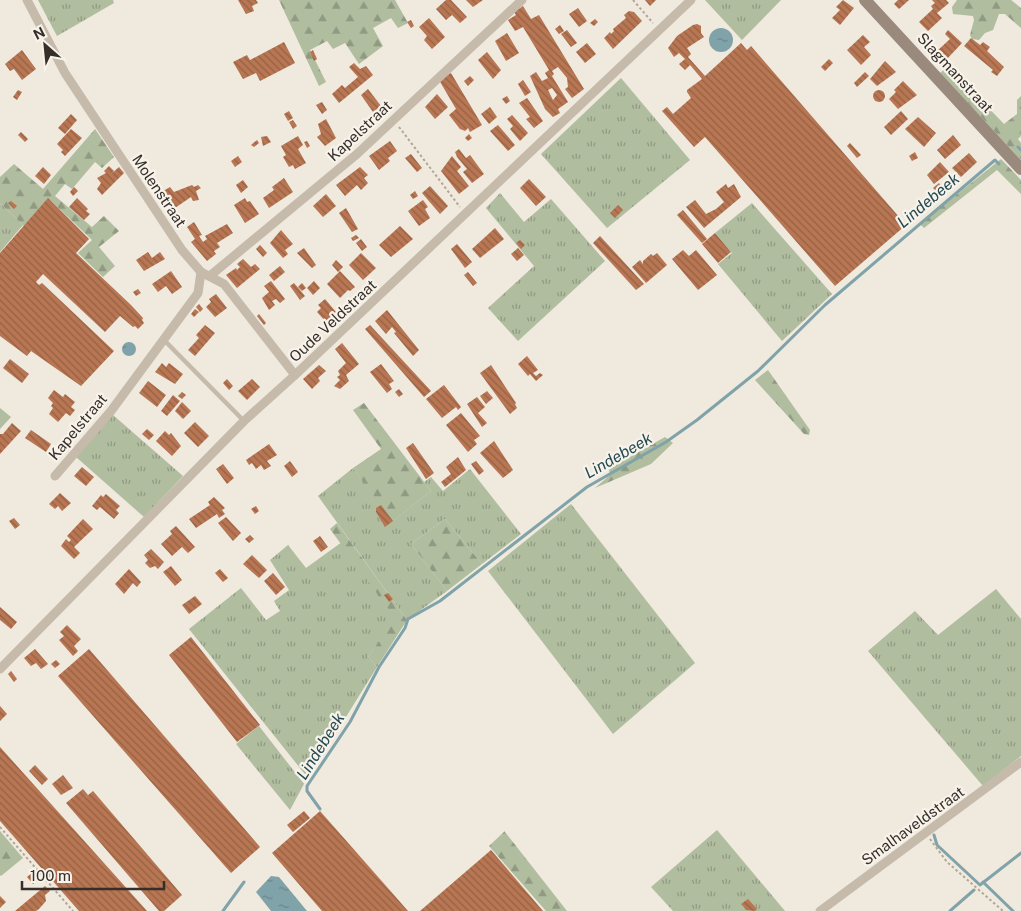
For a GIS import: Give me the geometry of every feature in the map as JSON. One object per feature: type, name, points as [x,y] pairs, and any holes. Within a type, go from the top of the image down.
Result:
[{"type":"main road","name":"Slagmanstraat","points":[[865,0],[1021,169]]},
{"type":"street","name":"Molenstraat","points":[[27,0],[65,73],[182,250],[201,272]]},
{"type":"street","name":"Kapelstraat","points":[[211,275],[357,154],[522,0]]},
{"type":"street","name":"Oude Veldstraat","points":[[0,669],[244,421],[466,215],[691,0]]},
{"type":"street","points":[[201,272],[211,275],[224,284],[295,375]]},
{"type":"street","name":"Kapelstraat","points":[[55,476],[110,411],[198,293],[201,272]]},
{"type":"street","name":"Smalhaveldstraat","points":[[820,911],[1021,762]]},
{"type":"lane","points":[[164,340],[244,421]]},
{"type":"path","points":[[633,0],[658,32]]},
{"type":"path","points":[[393,119],[466,215]]},
{"type":"path","points":[[0,827],[73,911]]},
{"type":"path","points":[[927,832],[931,842],[947,862],[1003,911]]},
{"type":"green space","points":[[38,0],[113,0],[114,3],[57,36]]},
{"type":"green space","points":[[279,0],[395,0],[408,23],[398,28],[391,18],[373,28],[383,46],[359,64],[345,43],[333,49],[327,41],[310,50],[326,82],[319,86]]},
{"type":"green space","points":[[705,0],[781,0],[742,40]]},
{"type":"green space","points":[[957,0],[1011,0],[1021,8],[1021,28],[1005,14],[999,14],[993,30],[985,33],[979,40],[972,39],[970,35],[974,20],[973,16],[953,14],[952,7]]},
{"type":"green space","points":[[948,66],[1004,124],[1017,114],[1017,100],[1021,96],[1021,136],[1018,139],[1021,143],[1021,160],[940,73]]},
{"type":"green space","points":[[621,78],[690,160],[607,228],[541,154]]},
{"type":"green space","points":[[95,129],[114,157],[102,168],[95,162],[72,189],[65,184],[55,196],[92,227],[104,216],[119,231],[99,247],[115,266],[103,277],[78,253],[92,240],[50,200],[24,226],[0,203],[0,177],[14,164],[43,189]]},
{"type":"green space","points":[[1001,159],[1021,180],[1021,194],[997,170],[924,228],[920,224]]},
{"type":"green space","points":[[500,193],[524,222],[551,199],[605,261],[518,341],[488,308],[534,266],[486,208]]},
{"type":"green space","points":[[0,203],[23,225],[0,252]]},
{"type":"green space","points":[[752,203],[832,294],[782,341],[718,264],[732,253],[715,233]]},
{"type":"green space","points":[[768,370],[810,430],[809,435],[804,434],[755,380]]},
{"type":"green space","points":[[364,403],[431,491],[393,521],[353,468],[381,449],[353,410]]},
{"type":"green space","points":[[0,408],[11,417],[0,429]]},
{"type":"green space","points":[[113,415],[183,476],[144,517],[76,457]]},
{"type":"green space","points":[[665,437],[673,443],[651,464],[595,488],[610,475],[609,470]]},
{"type":"green space","points":[[353,468],[394,520],[431,491],[424,482],[431,477],[443,491],[470,469],[521,534],[482,564],[445,519],[411,544],[447,591],[407,620],[318,496]]},
{"type":"green space","points":[[571,504],[695,663],[613,734],[488,571]]},
{"type":"green space","points":[[445,519],[482,564],[447,591],[411,544]]},
{"type":"green space","points":[[337,523],[407,620],[377,667],[368,657],[395,618],[330,529]]},
{"type":"green space","points":[[342,542],[396,618],[368,657],[377,667],[308,778],[189,629],[241,588],[266,620],[280,611],[274,601],[289,590],[270,560],[288,545],[306,568]]},
{"type":"green space","points":[[996,589],[1021,619],[1021,756],[983,786],[868,651],[915,611],[938,635]]},
{"type":"green space","points":[[259,726],[304,784],[290,810],[236,744]]},
{"type":"green space","points":[[717,830],[785,911],[673,911],[651,887]]},
{"type":"green space","points":[[0,831],[23,858],[1,876],[0,875]]},
{"type":"green space","points":[[505,831],[567,911],[546,911],[489,846]]},
{"type":"water","points":[[721,28],[726,29],[732,35],[732,45],[726,51],[721,52],[716,51],[710,45],[709,40],[710,35],[716,29]]},
{"type":"water","points":[[129,342],[134,344],[136,349],[134,354],[129,356],[124,354],[122,349],[124,344]]},
{"type":"water","points":[[271,876],[279,877],[307,911],[271,911],[256,892]]},
{"type":"building","points":[[238,0],[256,0],[258,3],[252,6],[254,11],[246,14]]},
{"type":"building","points":[[446,0],[451,0],[467,17],[460,23],[452,15],[446,20],[436,9]]},
{"type":"building","points":[[466,0],[483,0],[473,7]]},
{"type":"building","points":[[645,0],[656,0],[650,6]]},
{"type":"building","points":[[843,0],[854,8],[840,25],[832,18],[840,10],[836,7]]},
{"type":"building","points":[[898,0],[909,0],[899,9],[894,4]]},
{"type":"building","points":[[932,0],[946,0],[949,3],[937,13],[942,18],[928,31],[919,22],[933,9],[931,6],[935,3]]},
{"type":"building","points":[[523,6],[531,19],[539,15],[584,89],[572,98],[565,89],[568,87],[567,78],[558,67],[552,71],[554,74],[552,76],[568,102],[558,109],[560,113],[553,117],[545,109],[530,76],[536,72],[542,81],[548,78],[545,73],[549,70],[523,27],[515,31],[508,20],[516,15],[514,12]],"holes":[[[552,88],[557,95],[553,100],[548,90]]]},
{"type":"building","points":[[578,8],[587,21],[579,27],[569,14]]},
{"type":"building","points":[[629,11],[634,12],[642,21],[613,49],[604,38],[614,31],[613,29],[626,18],[624,15]]},
{"type":"building","points":[[429,18],[445,37],[432,49],[424,40],[427,36],[419,27]]},
{"type":"building","points":[[595,19],[598,22],[594,26],[590,23]]},
{"type":"building","points":[[411,20],[414,26],[411,28],[407,22]]},
{"type":"building","points":[[697,24],[701,26],[701,33],[704,37],[687,48],[691,54],[688,57],[705,76],[741,43],[747,50],[751,46],[906,225],[835,286],[705,137],[694,147],[662,111],[667,107],[673,114],[691,98],[687,90],[702,79],[690,65],[685,70],[679,64],[685,59],[679,53],[674,57],[668,48],[677,36]]},
{"type":"building","points":[[560,25],[564,31],[559,34],[555,29]]},
{"type":"building","points":[[567,30],[577,43],[571,47],[561,34]]},
{"type":"building","points":[[948,30],[962,43],[946,60],[937,51],[950,39],[945,34]]},
{"type":"building","points":[[507,33],[519,53],[506,61],[495,41]]},
{"type":"building","points":[[863,35],[870,42],[864,47],[871,55],[861,65],[847,50]]},
{"type":"building","points":[[971,38],[980,45],[983,42],[990,47],[987,51],[1004,67],[997,76],[991,72],[993,70],[964,46]]},
{"type":"building","points":[[284,42],[295,63],[260,81],[256,73],[243,79],[233,62],[247,55],[250,60]]},
{"type":"building","points":[[587,43],[596,54],[585,63],[576,52]]},
{"type":"building","points":[[22,50],[36,69],[22,80],[14,69],[10,71],[5,64]]},
{"type":"building","points":[[313,50],[317,59],[314,61],[310,52]]},
{"type":"building","points":[[487,52],[501,70],[493,79],[478,60]]},
{"type":"building","points":[[829,59],[833,63],[825,71],[821,67]]},
{"type":"building","points":[[885,61],[896,72],[877,86],[870,79]]},
{"type":"building","points":[[354,63],[360,69],[366,66],[373,75],[339,103],[332,94],[342,85],[345,88],[358,77],[349,67]]},
{"type":"building","points":[[865,72],[869,76],[857,87],[854,83]]},
{"type":"building","points":[[451,73],[482,125],[470,132],[468,128],[465,131],[460,129],[449,115],[456,109],[439,80]]},
{"type":"building","points":[[470,76],[474,80],[468,86],[464,81]]},
{"type":"building","points":[[523,80],[531,92],[525,96],[518,84]]},
{"type":"building","points":[[903,81],[917,95],[898,109],[889,99],[896,92],[894,90]]},
{"type":"building","points":[[368,89],[381,106],[373,112],[361,95]]},
{"type":"building","points":[[18,90],[22,92],[17,100],[13,97]]},
{"type":"building","points":[[877,90],[881,90],[885,96],[881,102],[877,102],[873,98],[873,94]]},
{"type":"building","points":[[437,94],[448,107],[435,119],[425,107]]},
{"type":"building","points":[[507,96],[510,101],[506,104],[502,99]]},
{"type":"building","points":[[527,98],[543,121],[534,128],[526,119],[530,117],[519,103]]},
{"type":"building","points":[[322,102],[327,110],[322,114],[316,105]]},
{"type":"building","points":[[490,107],[497,117],[489,124],[481,114]]},
{"type":"building","points":[[289,111],[293,118],[288,121],[284,114]]},
{"type":"building","points":[[901,111],[908,119],[891,135],[884,127]]},
{"type":"building","points":[[71,114],[77,120],[65,134],[58,128]]},
{"type":"building","points":[[512,115],[528,133],[520,141],[510,129],[513,126],[507,119]]},
{"type":"building","points":[[918,117],[936,133],[924,147],[905,129]]},
{"type":"building","points":[[326,119],[336,138],[325,146],[317,137],[321,134],[318,124]]},
{"type":"building","points":[[293,120],[297,126],[293,129],[289,122]]},
{"type":"building","points":[[498,125],[515,145],[508,151],[490,131]]},
{"type":"building","points":[[71,129],[82,138],[65,156],[61,152],[63,150],[57,144]]},
{"type":"building","points":[[21,132],[28,139],[25,142],[18,135]]},
{"type":"building","points":[[469,134],[472,138],[468,141],[465,138]]},
{"type":"building","points":[[953,135],[961,145],[945,159],[937,150]]},
{"type":"building","points":[[267,136],[271,142],[263,146],[261,137]]},
{"type":"building","points":[[298,136],[303,145],[298,149],[306,163],[295,169],[293,165],[289,167],[283,157],[286,155],[281,146]]},
{"type":"building","points":[[257,140],[259,143],[254,147],[251,145]]},
{"type":"building","points":[[307,141],[310,146],[307,148],[304,142]]},
{"type":"building","points":[[390,141],[397,151],[388,158],[390,161],[379,170],[369,156]]},
{"type":"building","points":[[850,143],[861,155],[857,158],[847,146]]},
{"type":"building","points":[[459,149],[466,158],[470,155],[484,174],[472,183],[463,172],[467,169],[455,152]]},
{"type":"building","points":[[915,152],[918,158],[912,161],[909,156]]},
{"type":"building","points":[[969,153],[977,162],[961,177],[952,168]]},
{"type":"building","points":[[411,154],[422,168],[417,172],[405,158]]},
{"type":"building","points":[[238,156],[242,162],[235,167],[231,161]]},
{"type":"building","points":[[452,156],[461,167],[457,171],[469,186],[459,194],[441,171]]},
{"type":"building","points":[[940,162],[949,172],[934,184],[927,175]]},
{"type":"building","points":[[109,166],[114,171],[110,175],[119,167],[124,173],[102,195],[97,189],[101,183],[97,178],[106,173],[104,171]]},
{"type":"building","points":[[43,167],[51,175],[44,184],[35,176]]},
{"type":"building","points":[[360,167],[368,175],[364,178],[368,183],[361,190],[357,185],[345,196],[336,185]]},
{"type":"building","points":[[284,178],[293,192],[269,208],[263,198],[274,190],[272,187]]},
{"type":"building","points":[[529,179],[546,197],[536,206],[520,188]]},
{"type":"building","points":[[243,180],[248,187],[241,193],[236,185]]},
{"type":"building","points":[[939,183],[942,187],[936,191],[933,188]]},
{"type":"building","points":[[726,184],[728,188],[734,184],[741,197],[704,228],[686,207],[695,200],[706,214],[716,209],[724,202],[716,192]]},
{"type":"building","points":[[192,185],[194,187],[198,185],[201,188],[196,191],[199,200],[193,201],[191,197],[172,210],[160,193],[170,187],[174,192]]},
{"type":"building","points":[[430,186],[448,206],[440,214],[422,193]]},
{"type":"building","points":[[74,187],[78,191],[73,196],[70,192]]},
{"type":"building","points":[[415,191],[418,196],[413,199],[410,195]]},
{"type":"building","points":[[326,194],[336,206],[323,217],[313,206]]},
{"type":"building","points":[[48,198],[89,239],[76,253],[131,305],[143,318],[144,323],[138,329],[120,316],[105,332],[43,274],[36,282],[39,285],[42,283],[114,351],[81,386],[31,351],[27,356],[0,336],[0,253]]},
{"type":"building","points":[[77,198],[88,209],[86,211],[90,214],[84,220],[69,207]]},
{"type":"building","points":[[245,198],[247,202],[250,201],[259,214],[245,223],[234,205]]},
{"type":"building","points":[[423,200],[428,207],[425,209],[430,218],[419,226],[408,211]]},
{"type":"building","points":[[11,201],[17,206],[14,209],[8,203]]},
{"type":"building","points":[[618,205],[623,210],[615,218],[610,213]]},
{"type":"building","points":[[346,208],[358,229],[352,232],[339,213]]},
{"type":"building","points":[[683,210],[707,239],[702,243],[677,215]]},
{"type":"building","points":[[194,222],[202,235],[199,236],[203,242],[207,239],[205,236],[227,224],[233,233],[217,243],[220,247],[214,251],[216,254],[207,261],[191,242],[195,239],[187,227]]},
{"type":"building","points":[[400,226],[413,239],[391,257],[379,245]]},
{"type":"building","points":[[495,228],[504,239],[480,258],[472,249]]},
{"type":"building","points":[[281,230],[293,244],[285,250],[288,254],[283,258],[270,243]]},
{"type":"building","points":[[715,233],[731,252],[718,263],[702,244]]},
{"type":"building","points":[[356,235],[359,238],[353,241],[351,238]]},
{"type":"building","points":[[600,236],[644,284],[636,290],[593,243]]},
{"type":"building","points":[[361,239],[367,247],[362,251],[356,243]]},
{"type":"building","points":[[520,240],[525,245],[521,249],[516,243]]},
{"type":"building","points":[[457,244],[472,262],[465,268],[451,249]]},
{"type":"building","points":[[260,245],[267,253],[263,257],[256,249]]},
{"type":"building","points":[[304,248],[316,265],[312,268],[297,253]]},
{"type":"building","points":[[518,248],[524,255],[517,261],[511,254]]},
{"type":"building","points":[[683,250],[689,256],[696,250],[717,275],[698,290],[672,259]]},
{"type":"building","points":[[148,252],[152,258],[160,252],[165,259],[144,271],[136,260]]},
{"type":"building","points":[[361,253],[376,268],[363,280],[349,265]]},
{"type":"building","points":[[657,253],[667,265],[646,283],[632,267],[640,260],[643,264],[643,261],[651,254],[653,256]]},
{"type":"building","points":[[243,259],[251,267],[255,264],[260,269],[237,288],[226,275],[236,268],[237,270],[240,267],[237,264]]},
{"type":"building","points":[[336,260],[343,267],[338,272],[332,265]]},
{"type":"building","points":[[280,266],[285,272],[274,281],[269,275]]},
{"type":"building","points":[[171,271],[182,287],[172,294],[166,286],[158,292],[152,284]]},
{"type":"building","points":[[340,271],[355,287],[350,291],[348,290],[340,298],[327,284]]},
{"type":"building","points":[[468,272],[477,283],[473,286],[464,275]]},
{"type":"building","points":[[271,281],[285,299],[280,303],[276,299],[272,301],[275,305],[269,310],[262,298],[269,292],[264,286]]},
{"type":"building","points":[[314,281],[320,288],[313,295],[307,288]]},
{"type":"building","points":[[294,283],[305,296],[300,300],[290,286]]},
{"type":"building","points":[[302,283],[306,288],[302,291],[298,287]]},
{"type":"building","points":[[138,289],[141,293],[136,296],[133,292]]},
{"type":"building","points":[[216,294],[227,308],[215,317],[206,307],[211,302],[209,299]]},
{"type":"building","points":[[325,299],[336,312],[326,322],[317,312],[321,308],[318,305]]},
{"type":"building","points":[[199,304],[203,309],[200,312],[196,307]]},
{"type":"building","points":[[195,309],[199,312],[194,317],[191,314]]},
{"type":"building","points":[[387,310],[419,350],[413,356],[394,333],[396,332],[392,327],[386,334],[375,321]]},
{"type":"building","points":[[259,314],[266,323],[264,325],[257,316]]},
{"type":"building","points":[[205,325],[215,333],[195,356],[188,350],[199,338],[196,335]]},
{"type":"building","points":[[370,325],[431,391],[424,397],[365,329]]},
{"type":"building","points":[[342,343],[359,364],[346,375],[349,381],[340,389],[334,386],[340,380],[337,377],[340,375],[338,371],[346,363],[335,349]]},
{"type":"building","points":[[527,356],[538,370],[533,373],[536,376],[540,373],[543,375],[536,381],[530,374],[528,376],[518,364]]},
{"type":"building","points":[[10,359],[29,374],[22,383],[3,368]]},
{"type":"building","points":[[162,363],[166,367],[169,363],[183,374],[175,384],[155,372]]},
{"type":"building","points":[[381,364],[394,381],[389,384],[392,389],[387,393],[370,372]]},
{"type":"building","points":[[319,365],[326,371],[318,378],[320,381],[312,389],[303,379]]},
{"type":"building","points":[[491,365],[516,403],[517,408],[510,414],[480,373]]},
{"type":"building","points":[[227,379],[233,386],[229,390],[223,383]]},
{"type":"building","points":[[252,379],[260,387],[247,400],[238,391]]},
{"type":"building","points":[[148,381],[166,395],[157,407],[139,393]]},
{"type":"building","points":[[444,385],[461,407],[458,410],[456,407],[442,418],[426,399]]},
{"type":"building","points":[[399,389],[403,394],[399,397],[395,392]]},
{"type":"building","points":[[54,390],[63,397],[65,394],[75,402],[71,407],[75,410],[70,416],[66,413],[58,422],[49,414],[53,408],[51,406],[53,403],[48,398]]},
{"type":"building","points":[[487,391],[493,398],[486,404],[480,396]]},
{"type":"building","points":[[182,392],[186,395],[182,399],[178,396]]},
{"type":"building","points":[[173,395],[180,401],[167,416],[161,411]]},
{"type":"building","points":[[477,397],[485,407],[478,413],[487,423],[482,427],[467,404]]},
{"type":"building","points":[[182,402],[191,411],[183,419],[175,411]]},
{"type":"building","points":[[461,413],[480,436],[474,440],[477,444],[468,452],[446,425]]},
{"type":"building","points":[[195,422],[209,436],[198,447],[184,433]]},
{"type":"building","points":[[12,423],[21,431],[0,454],[0,434],[3,434]]},
{"type":"building","points":[[147,429],[154,435],[149,440],[142,434]]},
{"type":"building","points":[[31,430],[51,444],[46,452],[25,438]]},
{"type":"building","points":[[165,431],[169,435],[171,433],[181,446],[172,456],[156,441]]},
{"type":"building","points":[[494,441],[513,470],[503,478],[480,453]]},
{"type":"building","points":[[413,443],[434,473],[426,479],[406,448]]},
{"type":"building","points":[[269,444],[277,455],[267,461],[271,466],[264,470],[261,465],[256,469],[252,463],[249,465],[246,460]]},
{"type":"building","points":[[458,457],[466,470],[445,487],[441,482],[451,474],[446,467]]},
{"type":"building","points":[[290,461],[298,472],[292,477],[284,466]]},
{"type":"building","points":[[476,461],[484,471],[479,475],[471,464]]},
{"type":"building","points":[[223,464],[234,478],[227,484],[216,469]]},
{"type":"building","points":[[82,467],[94,477],[86,486],[74,476]]},
{"type":"building","points":[[60,493],[71,503],[62,511],[58,506],[55,509],[49,504]]},
{"type":"building","points":[[106,494],[120,506],[116,510],[119,513],[114,519],[100,507],[97,510],[92,506],[101,495],[103,497]]},
{"type":"building","points":[[214,497],[225,508],[222,510],[225,514],[219,518],[217,514],[196,528],[189,519],[210,505],[208,502]]},
{"type":"building","points":[[381,505],[393,521],[385,527],[376,512],[376,508]]},
{"type":"building","points":[[256,506],[259,511],[255,514],[251,509]]},
{"type":"building","points":[[226,517],[241,533],[233,541],[218,523]]},
{"type":"building","points":[[14,518],[20,525],[15,529],[9,521]]},
{"type":"building","points":[[83,519],[93,529],[74,547],[80,553],[74,559],[61,546],[66,539],[69,542],[71,540],[67,536]]},
{"type":"building","points":[[176,526],[195,547],[188,553],[182,547],[172,556],[161,544],[172,534],[170,531]]},
{"type":"building","points":[[250,535],[254,539],[249,543],[245,539]]},
{"type":"building","points":[[320,536],[328,547],[321,552],[313,541]]},
{"type":"building","points":[[151,549],[164,562],[158,569],[155,566],[150,568],[145,563],[148,560],[144,555]]},
{"type":"building","points":[[252,555],[267,570],[259,578],[243,564]]},
{"type":"building","points":[[171,566],[182,580],[175,586],[163,572]]},
{"type":"building","points":[[129,569],[141,582],[137,587],[133,583],[124,594],[115,584]]},
{"type":"building","points":[[220,569],[228,578],[223,582],[215,573]]},
{"type":"building","points":[[273,573],[285,587],[276,595],[264,581]]},
{"type":"building","points":[[388,593],[393,599],[389,602],[384,595]]},
{"type":"building","points":[[195,596],[202,604],[189,614],[182,605]]},
{"type":"building","points":[[0,607],[17,622],[11,629],[0,620]]},
{"type":"building","points":[[67,625],[81,639],[74,646],[78,651],[73,656],[59,640],[64,636],[60,632]]},
{"type":"building","points":[[191,637],[260,725],[237,742],[169,655]]},
{"type":"building","points":[[35,649],[48,664],[41,669],[36,663],[31,666],[24,658]]},
{"type":"building","points":[[89,649],[260,847],[231,873],[58,676]]},
{"type":"building","points":[[56,660],[60,664],[55,668],[51,664]]},
{"type":"building","points":[[11,671],[17,679],[14,682],[8,674]]},
{"type":"building","points":[[0,706],[7,714],[0,721]]},
{"type":"building","points":[[0,747],[147,911],[79,911],[0,821]]},
{"type":"building","points":[[35,765],[48,779],[42,785],[29,771]]},
{"type":"building","points":[[63,775],[73,788],[61,795],[52,784]]},
{"type":"building","points":[[83,789],[88,795],[75,806],[93,791],[182,895],[164,911],[159,911],[66,803]]},
{"type":"building","points":[[304,811],[310,818],[293,832],[287,825]]},
{"type":"building","points":[[320,811],[408,911],[322,911],[272,853]]},
{"type":"building","points":[[491,850],[543,911],[420,911]]},
{"type":"building","points":[[33,872],[39,879],[33,884],[27,877]]},
{"type":"building","points":[[45,886],[50,891],[45,895],[46,901],[39,909],[36,911],[15,911]]},
{"type":"building","points":[[0,896],[6,902],[0,908]]},
{"type":"building","points":[[748,899],[757,909],[755,911],[746,910],[741,904]]},
{"type":"waterway","name":"Lindebeek","points":[[1018,147],[1021,150]]},
{"type":"waterway","name":"Lindebeek","points":[[320,809],[307,791],[307,786],[350,722],[379,667],[405,628],[408,619],[440,601],[587,487],[666,442],[697,420],[758,371],[825,305],[995,160],[999,164]]},
{"type":"waterway","points":[[934,835],[937,845],[980,885],[1021,853]]},
{"type":"waterway","name":"Lindebeek","points":[[223,911],[244,882]]},
{"type":"waterway","points":[[983,882],[1013,911]]},
{"type":"waterway","points":[[950,911],[974,890]]}]
